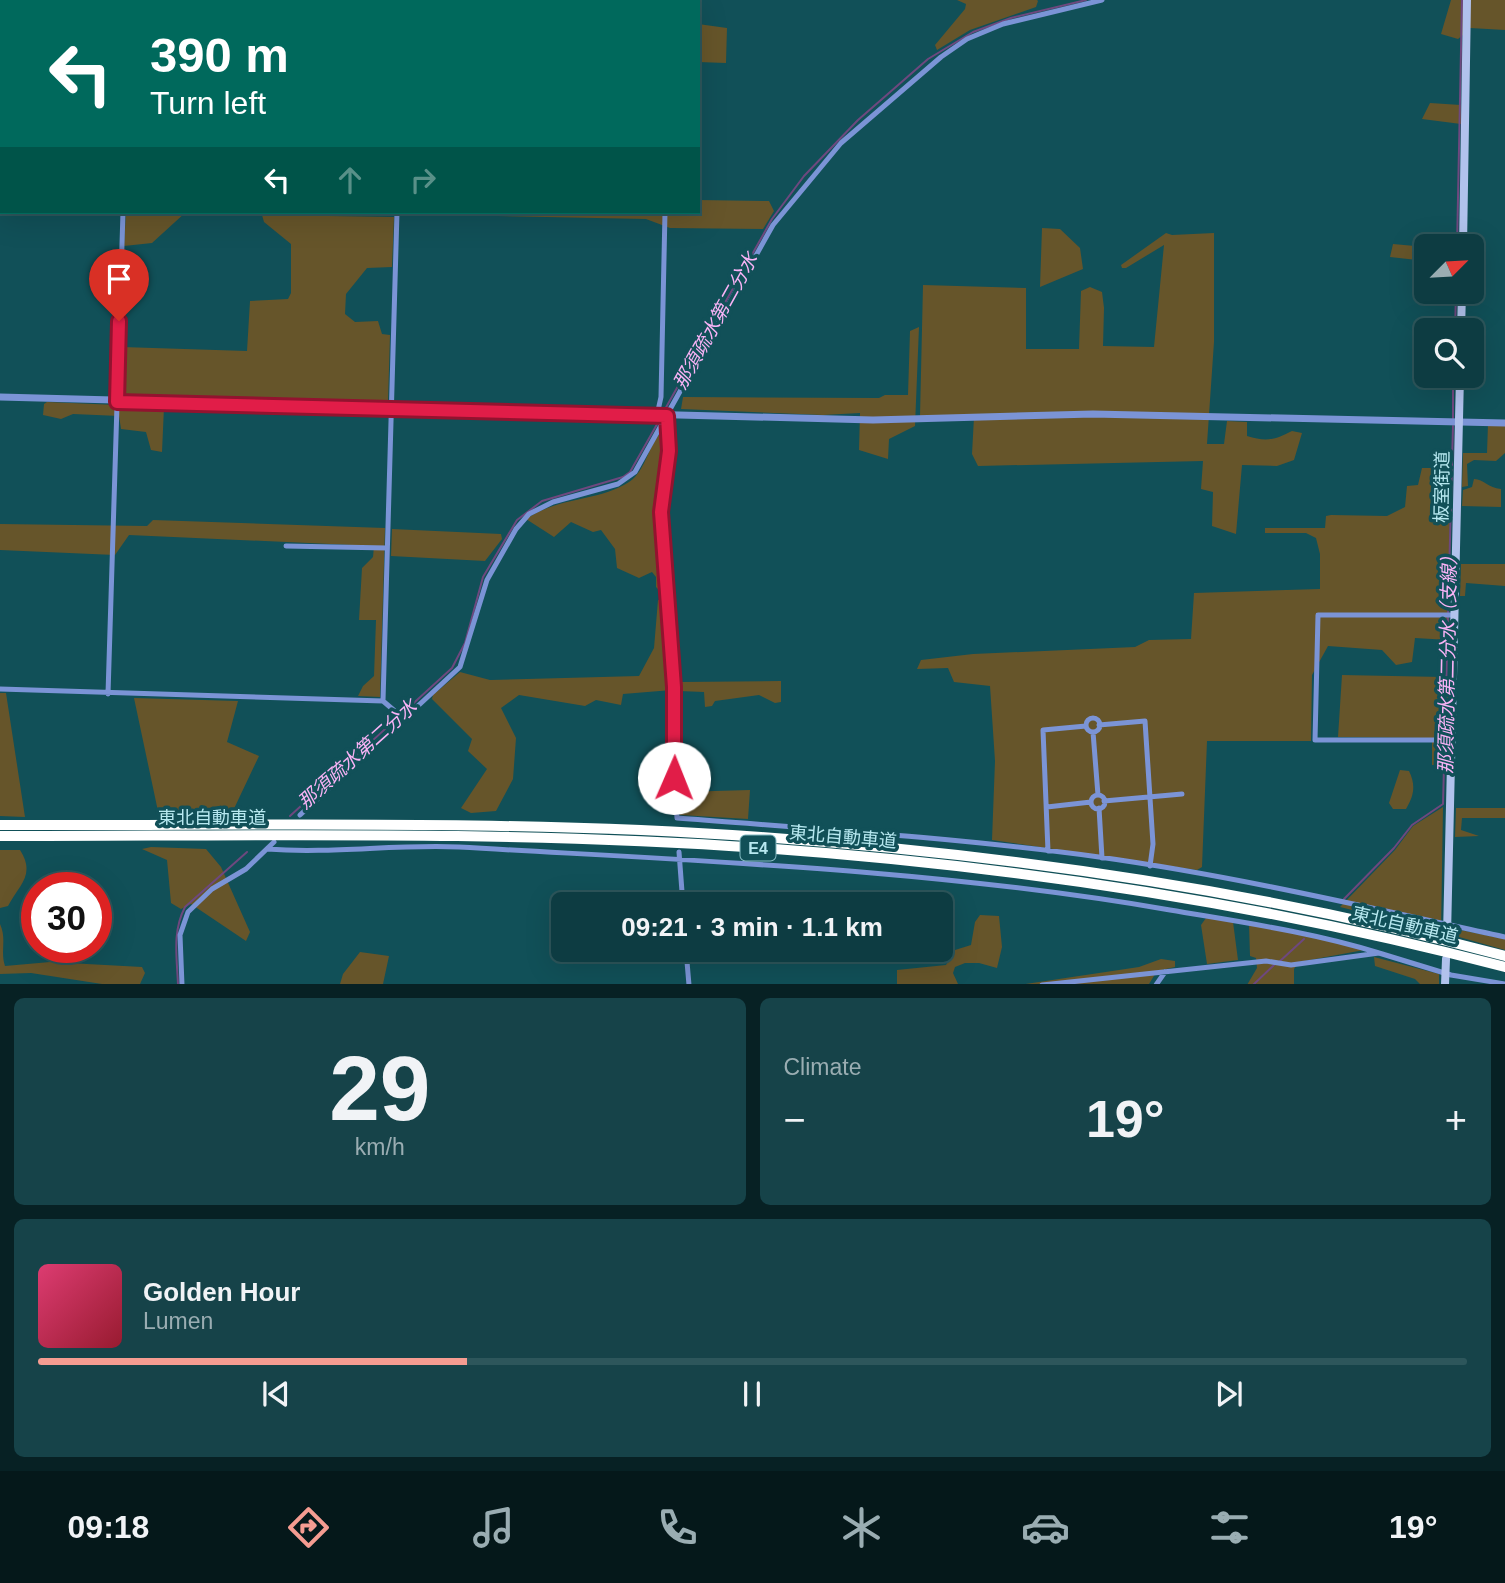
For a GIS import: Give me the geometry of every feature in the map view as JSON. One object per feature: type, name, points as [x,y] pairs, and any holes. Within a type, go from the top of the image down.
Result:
[{"type":"highway","name":"東北自動車道","points":[[0,825],[532,827],[825,842],[1017,861],[1149,880],[1378,925],[1505,956]]},
{"type":"highway","name":"東北自動車道","points":[[0,836],[532,838],[758,848],[935,863],[1148,891],[1229,905],[1376,935],[1505,967]]},
{"type":"main road","points":[[1463,234],[1467,0]]},
{"type":"main road","name":"板室街道","points":[[1447,935],[1460,388]]},
{"type":"main road","points":[[1445,984],[1446,959]]},
{"type":"street","points":[[300,815],[460,667],[487,580],[523,521],[543,505],[606,489],[630,478],[773,225],[792,198],[853,130],[967,39],[1003,24],[1102,0]]},
{"type":"street","points":[[108,694],[123,214]]},
{"type":"street","points":[[383,701],[397,214]]},
{"type":"street","points":[[657,416],[661,397],[665,214]]},
{"type":"street","points":[[0,397],[657,416],[892,420],[1093,414],[1203,414],[1505,423]]},
{"type":"street","points":[[667,416],[669,451],[661,512],[674,687],[677,818],[1102,858],[1505,937]]},
{"type":"street","points":[[286,546],[387,548]]},
{"type":"street","points":[[1452,740],[1315,740],[1318,615],[1456,615]]},
{"type":"street","points":[[0,689],[383,701],[403,718]]},
{"type":"street","points":[[1048,851],[1043,730],[1086,726],[1093,719],[1099,725]]},
{"type":"street","points":[[1093,732],[1099,725],[1145,721],[1150,797],[1150,866]]},
{"type":"street","points":[[1086,726],[1093,732],[1098,795],[1104,801]]},
{"type":"street","points":[[1102,858],[1099,808],[1104,801],[1182,793]]},
{"type":"street","points":[[1046,807],[1091,802],[1098,795]]},
{"type":"street","points":[[1091,802],[1099,808]]},
{"type":"street","points":[[182,984],[180,935],[188,912],[212,889],[246,869],[274,842]]},
{"type":"street","points":[[267,849],[457,847],[679,855],[888,870],[1130,903],[1318,937],[1446,973],[1505,984]]},
{"type":"street","points":[[679,855],[681,892]]},
{"type":"street","points":[[1051,984],[1266,961],[1291,965],[1379,953]]},
{"type":"street","points":[[687,962],[689,984]]},
{"type":"street","points":[[1157,984],[1165,972]]},
{"type":"shaded area","points":[[957,0],[1038,1],[1036,7],[970,30],[937,50],[935,45],[965,9],[966,4]]},
{"type":"shaded area","points":[[1451,0],[1464,0],[1463,35],[1458,39],[1441,34]]},
{"type":"shaded area","points":[[1470,0],[1505,0],[1505,30],[1470,28]]},
{"type":"shaded area","points":[[700,24],[727,28],[726,63],[700,62]]},
{"type":"shaded area","points":[[1430,103],[1461,105],[1461,124],[1422,119]]},
{"type":"shaded area","points":[[700,200],[769,201],[774,211],[763,229],[670,228],[646,219],[392,214],[700,214]]},
{"type":"shaded area","points":[[126,214],[184,214],[152,243],[124,246]]},
{"type":"shaded area","points":[[262,215],[394,217],[392,267],[367,268],[346,294],[345,314],[355,322],[378,321],[382,334],[390,335],[388,402],[384,406],[120,400],[122,347],[247,351],[250,301],[288,299],[291,293],[291,244],[264,222]]},
{"type":"shaded area","points":[[1042,228],[1060,229],[1080,248],[1083,269],[1040,287]]},
{"type":"shaded area","points":[[1166,233],[1214,233],[1214,342],[1207,444],[1224,444],[1227,421],[1247,422],[1247,436],[1260,439],[1275,438],[1292,431],[1302,433],[1294,460],[1277,466],[1242,465],[1236,534],[1212,526],[1213,492],[1201,489],[1203,461],[978,466],[972,454],[974,417],[920,416],[923,285],[1026,288],[1026,349],[1079,349],[1081,291],[1090,287],[1102,292],[1103,346],[1154,347],[1164,245],[1126,268],[1121,265]]},
{"type":"shaded area","points":[[1393,244],[1414,246],[1414,260],[1390,257]]},
{"type":"shaded area","points":[[919,327],[915,426],[889,439],[888,459],[859,450],[860,413],[823,415],[681,409],[683,397],[879,398],[885,395],[908,395],[910,331]]},
{"type":"shaded area","points":[[44,404],[164,407],[162,452],[151,450],[146,432],[121,429],[119,416],[73,414],[61,419],[43,415]]},
{"type":"shaded area","points":[[1488,424],[1505,425],[1505,453],[1496,461],[1474,460],[1467,464],[1468,486],[1462,487],[1463,453],[1487,453]]},
{"type":"shaded area","points":[[666,428],[667,451],[659,514],[665,589],[661,592],[656,587],[656,577],[652,572],[639,578],[617,568],[615,549],[601,530],[593,532],[571,522],[554,537],[526,519],[552,506],[604,493],[629,482],[640,470],[660,433]]},
{"type":"shaded area","points":[[1422,468],[1450,468],[1449,640],[1415,638],[1412,662],[1396,665],[1382,650],[1328,646],[1312,675],[1311,741],[1207,741],[1202,867],[1197,870],[992,840],[995,761],[990,686],[954,682],[948,668],[917,669],[921,660],[973,654],[1135,647],[1149,640],[1191,639],[1194,593],[1320,589],[1320,554],[1316,538],[1306,533],[1265,533],[1265,528],[1325,528],[1326,516],[1331,515],[1387,516],[1405,507],[1407,486],[1418,485]]},
{"type":"shaded area","points":[[1474,479],[1501,489],[1501,507],[1462,506],[1463,490],[1472,487]]},
{"type":"shaded area","points":[[153,520],[385,528],[380,697],[358,696],[363,686],[374,676],[376,620],[359,620],[362,568],[373,557],[374,546],[129,535],[115,555],[0,550],[0,524],[147,526]]},
{"type":"shaded area","points":[[392,529],[501,534],[502,539],[485,561],[391,556]]},
{"type":"shaded area","points":[[1461,564],[1505,564],[1505,586],[1466,583],[1465,596],[1460,596]]},
{"type":"shaded area","points":[[658,600],[665,601],[672,690],[623,694],[621,705],[596,700],[585,706],[519,695],[501,708],[516,738],[513,779],[496,811],[471,813],[461,808],[487,769],[468,751],[472,739],[432,699],[433,695],[460,672],[490,680],[639,676],[654,648]]},
{"type":"shaded area","points":[[1342,675],[1443,677],[1449,683],[1447,760],[1442,765],[1432,765],[1432,738],[1338,737]]},
{"type":"shaded area","points":[[781,681],[781,702],[775,703],[759,695],[715,701],[712,706],[705,707],[704,692],[679,691],[680,682]]},
{"type":"shaded area","points":[[0,693],[6,693],[25,817],[0,816]]},
{"type":"shaded area","points":[[134,698],[238,701],[227,742],[259,756],[231,815],[159,816]]},
{"type":"shaded area","points":[[1400,770],[1409,771],[1413,781],[1412,795],[1406,809],[1393,809],[1389,803]]},
{"type":"shaded area","points":[[750,790],[748,819],[680,815],[679,792]]},
{"type":"shaded area","points":[[1443,807],[1441,932],[1340,907],[1395,850],[1413,826]]},
{"type":"shaded area","points":[[1456,808],[1505,808],[1505,818],[1462,818],[1461,830],[1479,836],[1455,837]]},
{"type":"shaded area","points":[[142,849],[206,849],[221,867],[250,932],[246,941],[191,904],[181,909],[171,903],[167,860]]},
{"type":"shaded area","points":[[0,850],[20,850],[25,859],[26,872],[21,872],[21,885],[8,906],[0,908]]},
{"type":"shaded area","points":[[980,915],[999,916],[1002,947],[997,968],[979,963],[965,963],[955,967],[953,973],[958,984],[897,984],[897,970],[953,962],[955,950],[971,945],[975,922]]},
{"type":"shaded area","points":[[1206,918],[1233,922],[1238,960],[1207,964],[1201,925]]},
{"type":"shaded area","points":[[0,924],[5,966],[68,963],[142,967],[145,973],[140,984],[102,984],[31,973],[0,974]]},
{"type":"shaded area","points":[[1249,924],[1318,937],[1364,950],[1299,962],[1294,969],[1294,984],[1248,984],[1257,968],[1256,958],[1250,956]]},
{"type":"shaded area","points":[[1455,929],[1505,939],[1505,950],[1452,935]]},
{"type":"shaded area","points":[[360,952],[389,956],[383,984],[340,984],[343,974]]},
{"type":"shaded area","points":[[1374,957],[1439,974],[1439,984],[1420,984],[1415,979],[1375,966]]},
{"type":"shaded area","points":[[1161,959],[1175,961],[1175,967],[1157,971],[1149,984],[1026,984],[1139,967]]},
{"type":"waterway","name":"那須疏水第二分水","points":[[664,411],[772,219],[804,176],[858,120],[928,59],[973,32],[1011,18],[1086,0]]},
{"type":"waterway","name":"那須疏水第二分水（支線）","points":[[1457,234],[1462,0]]},
{"type":"waterway","name":"那須疏水第二分水（支線）","points":[[1455,318],[1456,304]]},
{"type":"waterway","name":"那須疏水第二分水（支線）","points":[[1453,388],[1453,421]]},
{"type":"waterway","name":"那須疏水第二分水","points":[[290,816],[452,668],[465,643],[483,577],[517,520],[542,501],[623,477],[630,472],[660,419]]},
{"type":"waterway","name":"那須疏水第二分水（支線）","points":[[1344,899],[1394,848],[1412,825],[1443,804],[1453,426]]},
{"type":"waterway","name":"那須疏水第二分水","points":[[178,984],[177,935],[185,907],[247,852]]},
{"type":"waterway","name":"那須疏水第二分水（支線）","points":[[1279,962],[1304,939]]},
{"type":"waterway","name":"那須疏水第二分水（支線）","points":[[1254,984],[1274,965]]},
{"type":"route","points":[[119,321],[117,402],[667,416],[669,451],[661,512],[674,687],[674,778]]}]
